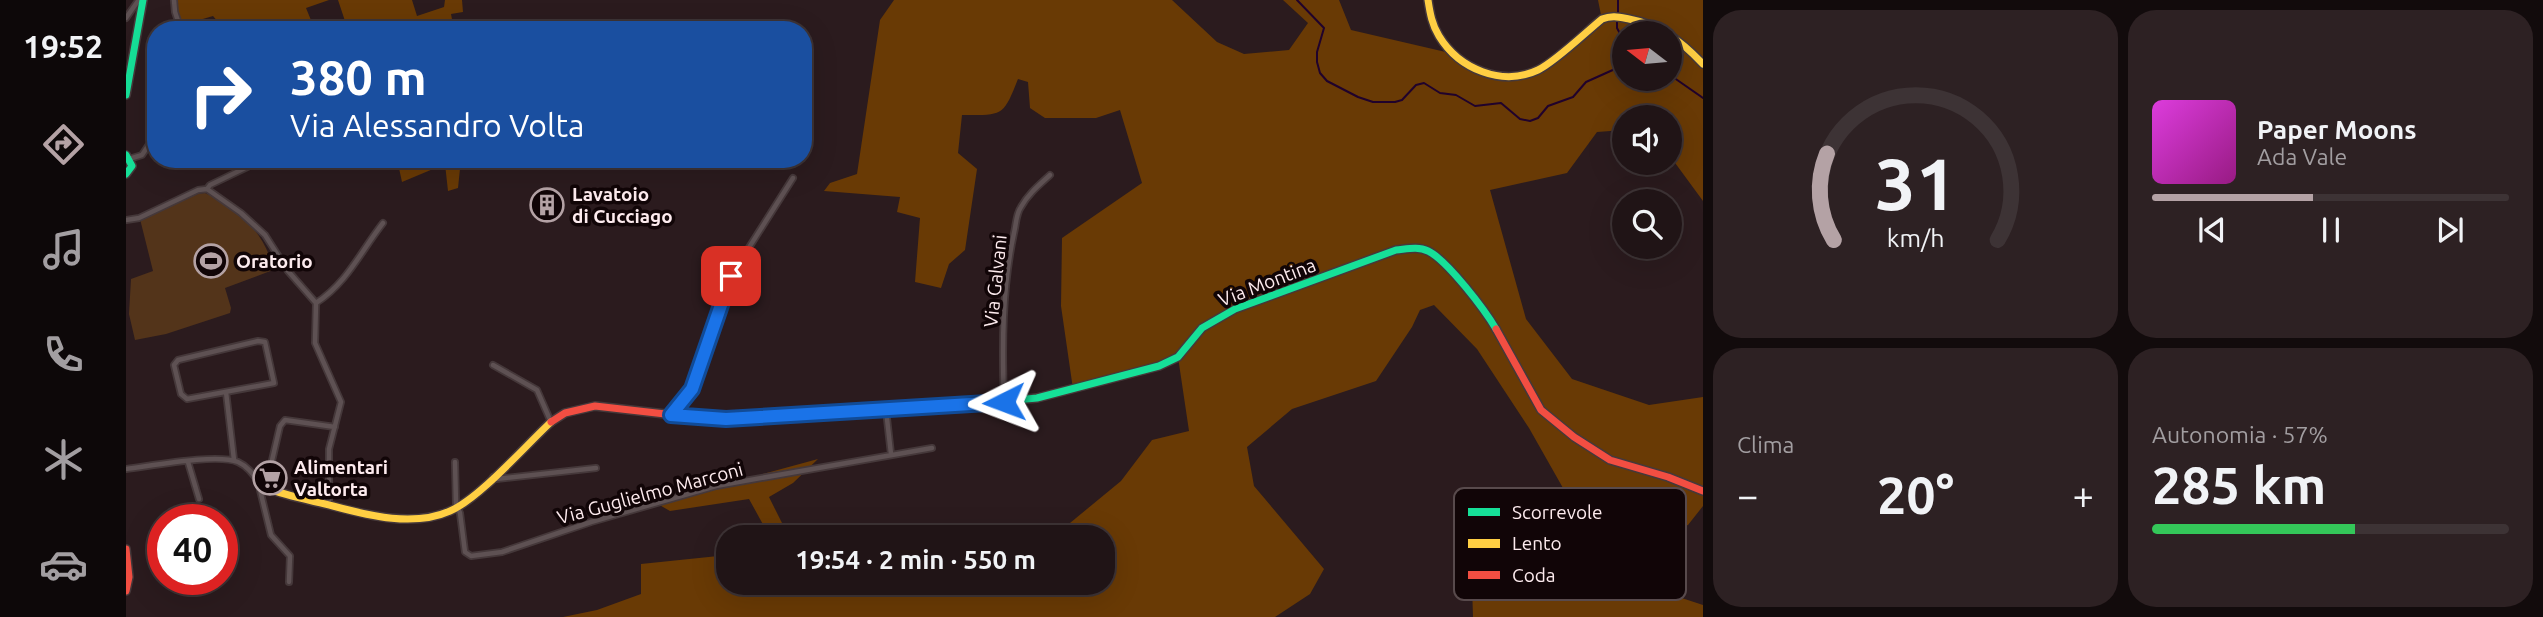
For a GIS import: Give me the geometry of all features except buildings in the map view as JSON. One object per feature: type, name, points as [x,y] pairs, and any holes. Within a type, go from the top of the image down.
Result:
[{"type":"street","points":[[126,18],[138,1],[143,0],[126,95]]},
{"type":"street","points":[[174,0],[178,21]]},
{"type":"street","points":[[1428,0],[1437,34],[1450,53],[1490,75],[1513,77],[1538,70],[1602,19],[1612,15],[1641,19],[1670,33],[1703,64]]},
{"type":"street","points":[[126,174],[132,166],[127,158],[142,155],[147,148]]},
{"type":"street","points":[[207,189],[210,184],[245,168]]},
{"type":"street","name":"Via Galvani","points":[[1004,402],[1004,299],[1011,245],[1019,209],[1032,191],[1050,175]]},
{"type":"street","points":[[671,415],[692,389],[731,276],[793,178]]},
{"type":"street","points":[[128,219],[198,190],[207,189],[265,234],[288,271],[316,303],[315,343],[341,402],[328,458],[329,505]]},
{"type":"street","points":[[316,303],[346,277],[367,242],[383,223]]},
{"type":"street","name":"Via Montina","points":[[458,508],[551,422],[567,411],[618,404],[671,415],[726,419],[1037,398],[1159,366],[1178,357],[1202,328],[1236,309],[1396,250],[1417,248],[1442,260],[1481,308],[1502,339],[1541,410],[1574,437],[1610,460],[1668,477],[1703,491]]},
{"type":"street","points":[[258,341],[265,342],[274,383],[226,392],[187,399],[181,394],[174,365],[178,360],[258,341]]},
{"type":"street","points":[[493,365],[537,390],[551,422]]},
{"type":"street","points":[[226,392],[234,460]]},
{"type":"street","points":[[886,410],[891,454]]},
{"type":"street","points":[[256,477],[270,470],[280,426],[285,419],[335,427]]},
{"type":"street","name":"Via Guglielmo Marconi","points":[[458,508],[466,554],[471,556],[491,553],[716,486],[932,448]]},
{"type":"street","points":[[126,469],[208,459],[234,460],[247,467],[261,485],[271,535],[290,556],[289,582]]},
{"type":"street","points":[[188,462],[199,499]]},
{"type":"street","points":[[261,485],[329,505],[405,519],[458,508],[455,462]]},
{"type":"street","points":[[493,477],[496,479],[596,468]]},
{"type":"street","points":[[126,591],[127,553]]},
{"type":"shaded area","points":[[174,0],[329,0],[306,8],[311,21],[217,21],[213,16],[196,21],[178,21]]},
{"type":"shaded area","points":[[338,0],[412,0],[417,16],[444,7],[445,0],[462,0],[463,12],[451,14],[452,21],[345,21]]},
{"type":"shaded area","points":[[894,0],[1172,0],[1217,42],[1244,54],[1289,50],[1308,23],[1283,0],[1339,0],[1351,30],[1450,53],[1468,65],[1513,77],[1538,70],[1602,20],[1598,0],[1703,0],[1703,201],[1682,172],[1682,105],[1612,105],[1612,131],[1597,132],[1567,173],[1490,190],[1526,319],[1572,379],[1649,405],[1703,397],[1703,506],[1686,526],[1686,488],[1563,488],[1529,428],[1477,349],[1434,305],[1420,310],[1412,327],[1376,381],[1292,409],[1247,447],[1254,486],[1324,569],[1310,594],[1275,617],[563,617],[597,610],[641,594],[641,564],[716,556],[716,595],[1115,595],[1115,525],[1068,525],[1121,481],[1152,440],[1189,431],[1178,357],[1073,389],[1061,306],[1062,238],[1142,183],[1120,110],[1096,118],[1045,118],[1030,108],[1028,82],[1018,79],[1009,101],[1000,111],[986,115],[962,115],[958,153],[977,169],[965,250],[949,264],[941,288],[915,282],[920,218],[897,212],[900,197],[824,191],[830,183],[857,174],[880,20]]},
{"type":"shaded area","points":[[399,168],[435,168],[402,182]]},
{"type":"shaded area","points":[[445,168],[460,168],[458,188],[448,191]]},
{"type":"shaded area","name":"Oratorio","points":[[205,193],[229,206],[258,234],[270,257],[273,270],[225,288],[230,313],[166,334],[135,340],[129,314],[131,279],[153,271],[140,219]]},
{"type":"shaded area","points":[[818,459],[793,483],[769,497],[783,525],[763,525],[749,499],[670,511],[656,503]]},
{"type":"shaded area","points":[[1686,599],[1703,605],[1703,617],[1473,617],[1472,600]]},
{"type":"waterway","points":[[1297,0],[1324,28],[1317,52],[1320,73],[1327,81],[1373,102],[1402,100],[1416,85],[1424,83],[1440,93],[1456,95],[1475,106],[1501,103],[1520,119],[1530,121],[1538,118],[1548,106],[1573,97],[1586,82],[1612,70]]},
{"type":"waterway","points":[[1618,0],[1618,13]]},
{"type":"waterway","points":[[1682,83],[1703,98]]},
{"type":"traffic: fast","points":[[126,95],[143,0]]},
{"type":"traffic: fast","points":[[126,155],[132,166],[126,174]]},
{"type":"traffic: fast","points":[[996,402],[1037,398],[1159,366],[1178,357],[1202,328],[1235,309],[1396,250],[1420,249],[1436,256],[1465,286],[1496,329]]},
{"type":"traffic: slow","points":[[1428,0],[1439,36],[1458,58],[1482,72],[1510,76],[1538,70],[1562,54],[1602,19],[1612,17],[1640,22],[1661,30],[1687,48],[1703,64]]},
{"type":"traffic: slow","points":[[261,485],[287,495],[377,516],[407,519],[436,516],[450,511],[475,495],[551,422]]},
{"type":"traffic: jam","points":[[1496,329],[1541,410],[1574,437],[1610,460],[1668,477],[1703,491]]},
{"type":"traffic: jam","points":[[551,422],[565,413],[595,406],[726,418],[996,402]]},
{"type":"traffic: jam","points":[[126,549],[129,577],[126,591]]},
{"type":"place","name":"Lavatoio di Cucciago","points":[[547,205]]},
{"type":"place","name":"Oratorio","points":[[211,261]]},
{"type":"place","name":"Alimentari Valtorta","points":[[270,478]]},
{"type":"route","points":[[731,276],[692,389],[671,415],[726,419],[1004,402]]}]
